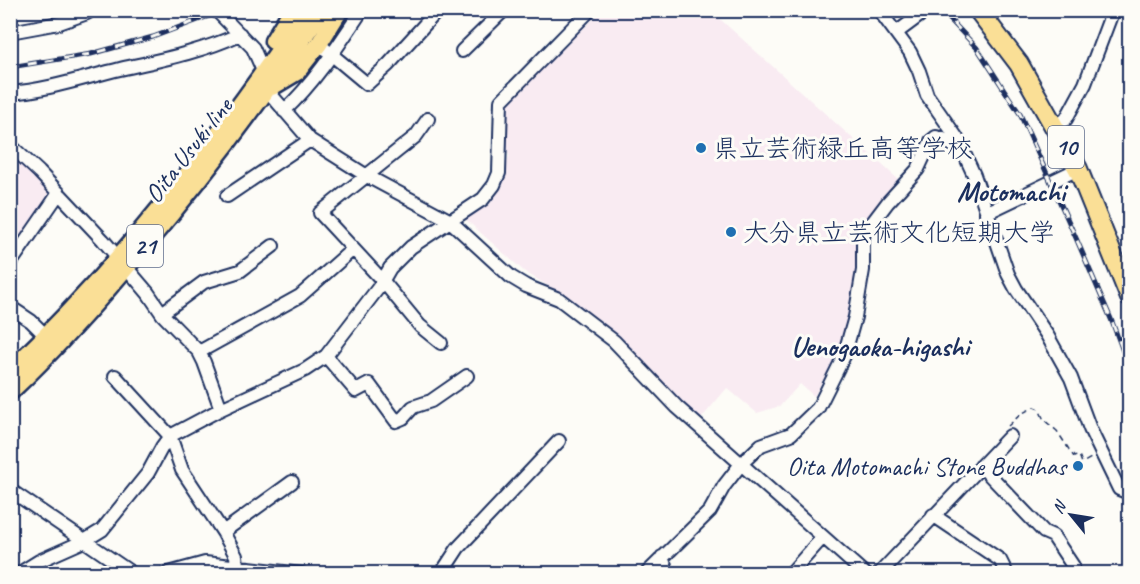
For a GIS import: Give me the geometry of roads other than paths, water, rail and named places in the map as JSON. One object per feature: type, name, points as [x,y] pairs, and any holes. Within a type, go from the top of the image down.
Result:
[{"type":"highway","name":"10","points":[[978,10],[1019,64],[1078,169],[1130,298]]},
{"type":"main road","points":[[264,73],[273,41],[292,10]]},
{"type":"main road","name":"Oita Usuki line","points":[[10,392],[85,316],[264,73],[307,10]]},
{"type":"main road","name":"Oita Usuki line","points":[[10,371],[122,263],[200,180],[267,90],[322,10]]},
{"type":"main road","points":[[267,90],[297,72],[319,44],[340,10]]},
{"type":"street","points":[[10,32],[58,23],[87,13],[86,10]]},
{"type":"street","points":[[216,10],[253,48],[264,73],[267,90],[310,140],[367,176],[449,220],[511,277],[526,286],[560,299],[614,341],[677,407],[865,573]]},
{"type":"street","points":[[284,111],[301,96],[362,10]]},
{"type":"street","points":[[319,44],[367,84],[388,66],[438,10]]},
{"type":"street","points":[[462,51],[504,10]]},
{"type":"street","points":[[879,10],[915,61],[927,95],[957,138],[1013,283],[1062,361],[1076,390],[1085,418],[1119,489],[1130,490]]},
{"type":"street","points":[[896,33],[927,10]]},
{"type":"street","points":[[1055,128],[1066,119],[1085,84],[1113,10]]},
{"type":"street","points":[[18,573],[98,534],[148,473],[170,436],[221,409],[305,370],[326,356],[382,280],[411,247],[483,199],[494,185],[499,173],[501,101],[585,12]]},
{"type":"street","points":[[10,93],[57,86],[163,59],[219,44],[240,34]]},
{"type":"street","points":[[428,119],[416,136],[320,213],[382,280],[420,326],[441,343]]},
{"type":"street","points":[[646,573],[710,511],[741,464],[761,445],[791,434],[818,408],[844,356],[855,317],[863,270],[863,235],[888,202],[918,169],[931,141],[936,137],[944,138],[966,157]]},
{"type":"street","points":[[227,196],[310,140]]},
{"type":"street","points":[[10,145],[59,193],[122,263],[162,313],[199,352],[221,409]]},
{"type":"street","points":[[986,213],[1078,169]]},
{"type":"street","points":[[10,264],[59,193]]},
{"type":"street","points":[[162,313],[204,282],[240,271],[273,246]]},
{"type":"street","points":[[199,352],[300,296],[353,249]]},
{"type":"street","points":[[10,307],[31,321],[46,336]]},
{"type":"street","points":[[326,356],[356,391],[369,384],[396,421],[403,418],[413,407],[431,401],[467,376]]},
{"type":"street","points":[[115,376],[170,436],[185,477],[223,532],[236,556],[237,565]]},
{"type":"street","points":[[879,573],[1010,436]]},
{"type":"street","points":[[441,573],[458,548],[560,441]]},
{"type":"street","points":[[981,466],[1044,532],[1053,536],[1073,566]]},
{"type":"street","points":[[223,532],[292,482]]},
{"type":"street","points":[[12,492],[133,573]]},
{"type":"street","points":[[933,515],[1000,560],[1007,573]]},
{"type":"street","points":[[790,573],[823,537]]},
{"type":"street","points":[[662,558],[668,573]]},
{"type":"street","points":[[165,573],[206,563],[302,573]]},
{"type":"railway","points":[[10,67],[91,54],[153,37],[225,10]]},
{"type":"railway","points":[[941,10],[977,48],[1020,114],[1111,319],[1130,370]]},
{"type":"place","name":"県立芸術緑丘高等学校","points":[[701,148]]},
{"type":"place","name":"大分県立芸術文化短期大学","points":[[731,232]]},
{"type":"place","name":"Oita Motomachi Stone Buddhas","points":[[1078,466]]},
{"type":"district","name":"Motomachi","points":[[1011,191]]},
{"type":"district","name":"Uenogaoka-higashi","points":[[880,346]]}]
